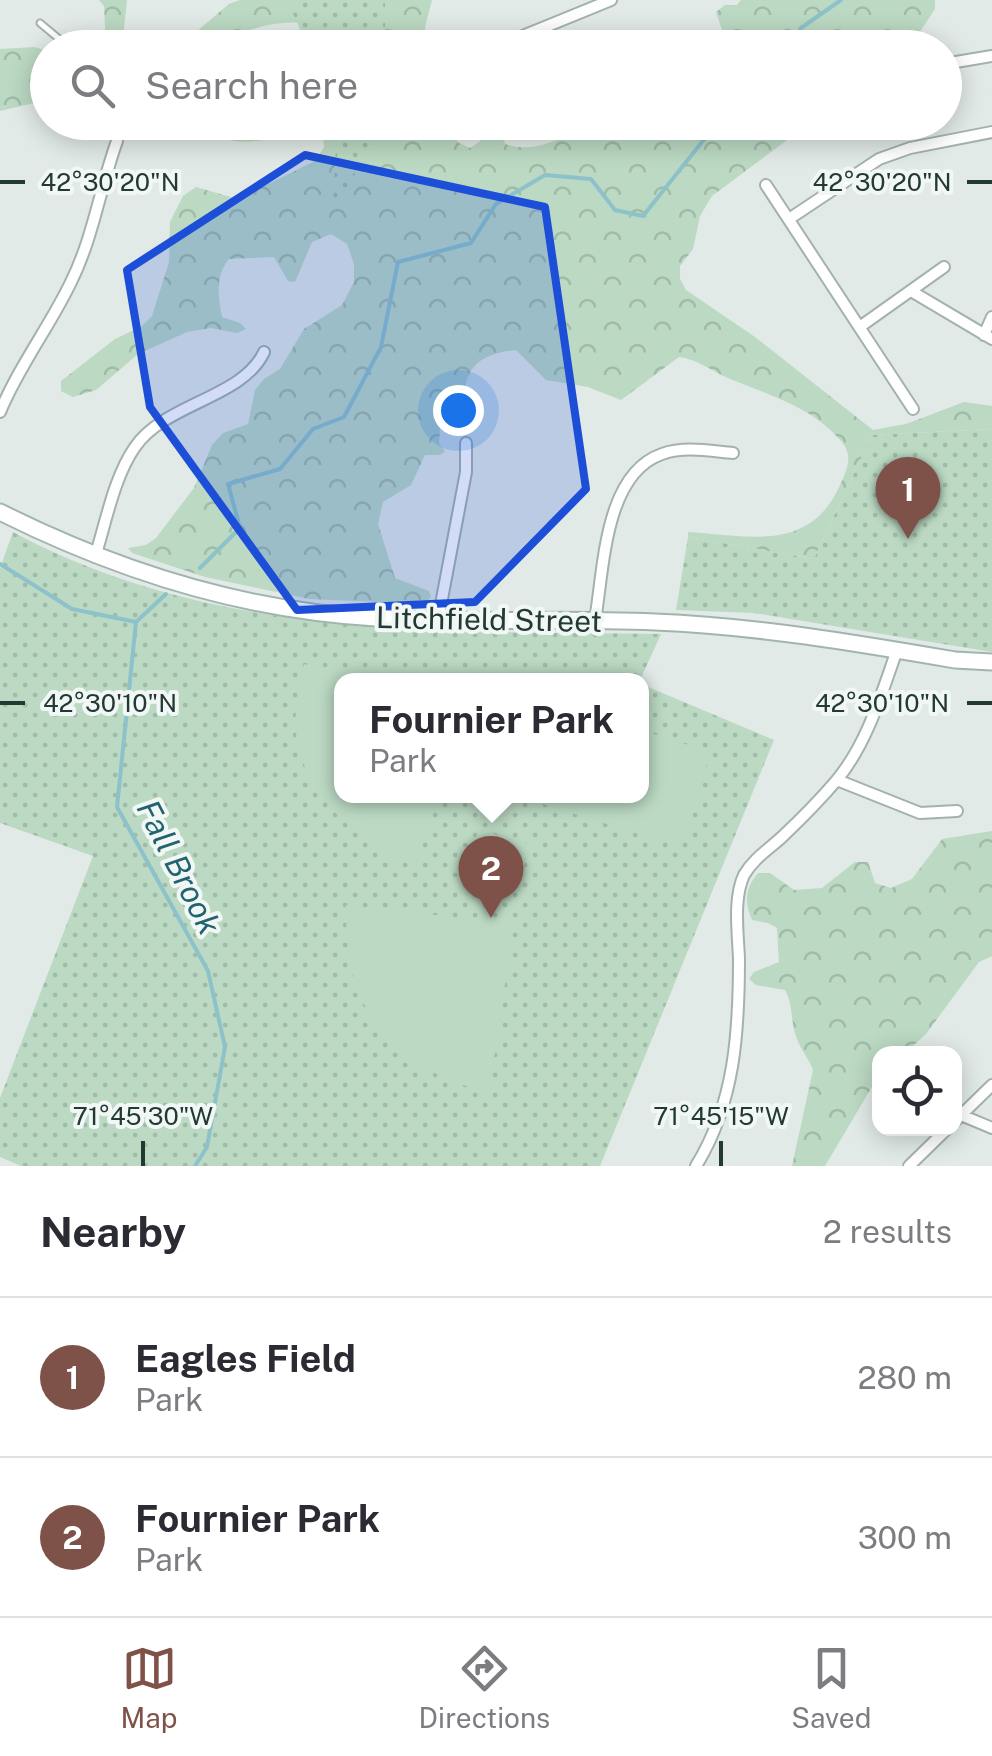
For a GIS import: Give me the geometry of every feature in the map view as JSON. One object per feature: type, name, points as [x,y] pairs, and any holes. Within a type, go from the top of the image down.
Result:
[{"type":"main road","name":"Litchfield Street","points":[[0,512],[95,557],[274,606],[350,616],[438,620],[704,624],[992,662]]},
{"type":"street","points":[[537,30],[610,0]]},
{"type":"street","points":[[962,61],[992,56]]},
{"type":"street","points":[[962,138],[992,132]]},
{"type":"street","points":[[789,218],[879,159],[951,140]]},
{"type":"street","points":[[0,412],[71,282],[90,235],[100,186],[117,141]]},
{"type":"street","points":[[766,185],[913,408]]},
{"type":"street","points":[[861,326],[944,267]]},
{"type":"street","points":[[911,292],[988,337],[992,317]]},
{"type":"street","points":[[95,557],[136,445],[164,421],[249,375],[264,352]]},
{"type":"street","points":[[438,620],[466,472],[466,443]]},
{"type":"street","points":[[595,620],[619,495],[631,475],[664,453],[733,453]]},
{"type":"street","points":[[696,1166],[717,1126],[736,1052],[738,900],[744,876],[759,856],[837,780],[861,744],[897,650]]},
{"type":"street","points":[[837,780],[920,813],[956,811]]},
{"type":"street","points":[[962,1114],[992,1085]]},
{"type":"street","points":[[962,1119],[992,1128]]},
{"type":"street","points":[[909,1166],[940,1136]]},
{"type":"lane","points":[[40,23],[48,30]]},
{"type":"highlighted area","points":[[305,155],[545,207],[586,489],[475,602],[297,610],[150,407],[127,270]]},
{"type":"green space","points":[[99,0],[127,0],[124,30],[105,30],[104,6]]},
{"type":"green space","points":[[240,0],[432,0],[425,30],[310,30],[306,23],[295,22],[250,30],[198,30],[229,4]]},
{"type":"green space","points":[[287,0],[385,0],[385,30],[300,30]]},
{"type":"green space","points":[[741,0],[935,0],[935,9],[921,30],[722,30],[716,12],[725,5],[737,5]]},
{"type":"green space","points":[[30,47],[30,104],[0,111],[0,49]]},
{"type":"green space","points":[[324,140],[457,140],[470,148],[480,140],[504,140],[505,144],[527,147],[555,140],[787,140],[712,196],[700,216],[693,249],[680,266],[680,279],[686,290],[755,337],[873,430],[906,424],[964,402],[992,406],[992,429],[872,435],[814,559],[688,537],[688,532],[756,537],[796,530],[813,521],[828,505],[848,462],[841,441],[816,419],[686,358],[679,357],[621,400],[588,387],[546,380],[516,350],[492,355],[476,365],[466,381],[464,405],[440,430],[439,443],[445,451],[425,455],[411,485],[383,502],[378,524],[395,578],[429,591],[431,597],[425,604],[309,599],[205,577],[132,553],[128,548],[146,545],[156,538],[194,488],[212,445],[223,433],[248,424],[255,390],[280,369],[304,329],[342,305],[354,282],[354,264],[347,244],[331,234],[312,242],[295,282],[288,281],[274,257],[229,259],[220,280],[222,317],[246,329],[237,333],[211,328],[187,332],[138,354],[96,390],[73,397],[61,391],[61,381],[152,316],[169,262],[170,222],[183,196],[196,187],[234,198],[248,194],[315,161],[324,147]]},
{"type":"green space","points":[[336,140],[377,140],[333,208]]},
{"type":"green space","points":[[992,429],[992,652],[754,613],[676,610],[688,537],[814,559],[872,435]]},
{"type":"green space","points":[[13,532],[89,567],[168,593],[248,611],[412,629],[661,634],[643,673],[334,673],[334,803],[649,803],[649,687],[774,740],[600,1166],[21,1166],[0,1157],[0,1098],[93,856],[0,823],[0,568]]},
{"type":"green space","points":[[304,664],[338,673],[334,673],[334,803],[435,803],[416,867],[359,834],[326,801],[303,762],[296,731]]},
{"type":"green space","points":[[649,733],[711,752],[681,847],[540,803],[649,803]]},
{"type":"green space","points":[[479,829],[504,837],[490,879],[465,871]]},
{"type":"green space","points":[[992,831],[992,956],[979,962],[913,1046],[872,1046],[872,1087],[825,1166],[792,1166],[813,1070],[797,1039],[785,990],[756,985],[749,979],[754,972],[779,962],[777,928],[752,920],[748,890],[758,873],[770,873],[794,890],[822,888],[855,862],[868,862],[875,883],[891,888],[912,879],[942,839]]},
{"type":"green space","points":[[506,837],[531,845],[516,888],[492,880]]},
{"type":"green space","points":[[346,905],[507,923],[513,930],[489,1093],[423,1067],[379,1028],[364,1004],[354,975]]},
{"type":"waterway","name":"Fall Brook","points":[[800,30],[841,0]]},
{"type":"waterway","name":"Fall Brook","points":[[200,568],[240,528],[228,484],[280,469],[313,429],[344,417],[381,347],[398,262],[471,243],[496,204],[545,175],[591,179],[615,210],[643,216],[704,140]]},
{"type":"waterway","points":[[0,564],[72,609],[136,622]]},
{"type":"waterway","name":"Fall Brook","points":[[166,594],[136,622],[117,807],[208,971],[225,1047],[207,1147],[195,1166]]},
{"type":"place","name":"Eagles Field","points":[[908,539]]},
{"type":"place","name":"Fournier Park","points":[[491,918]]}]
